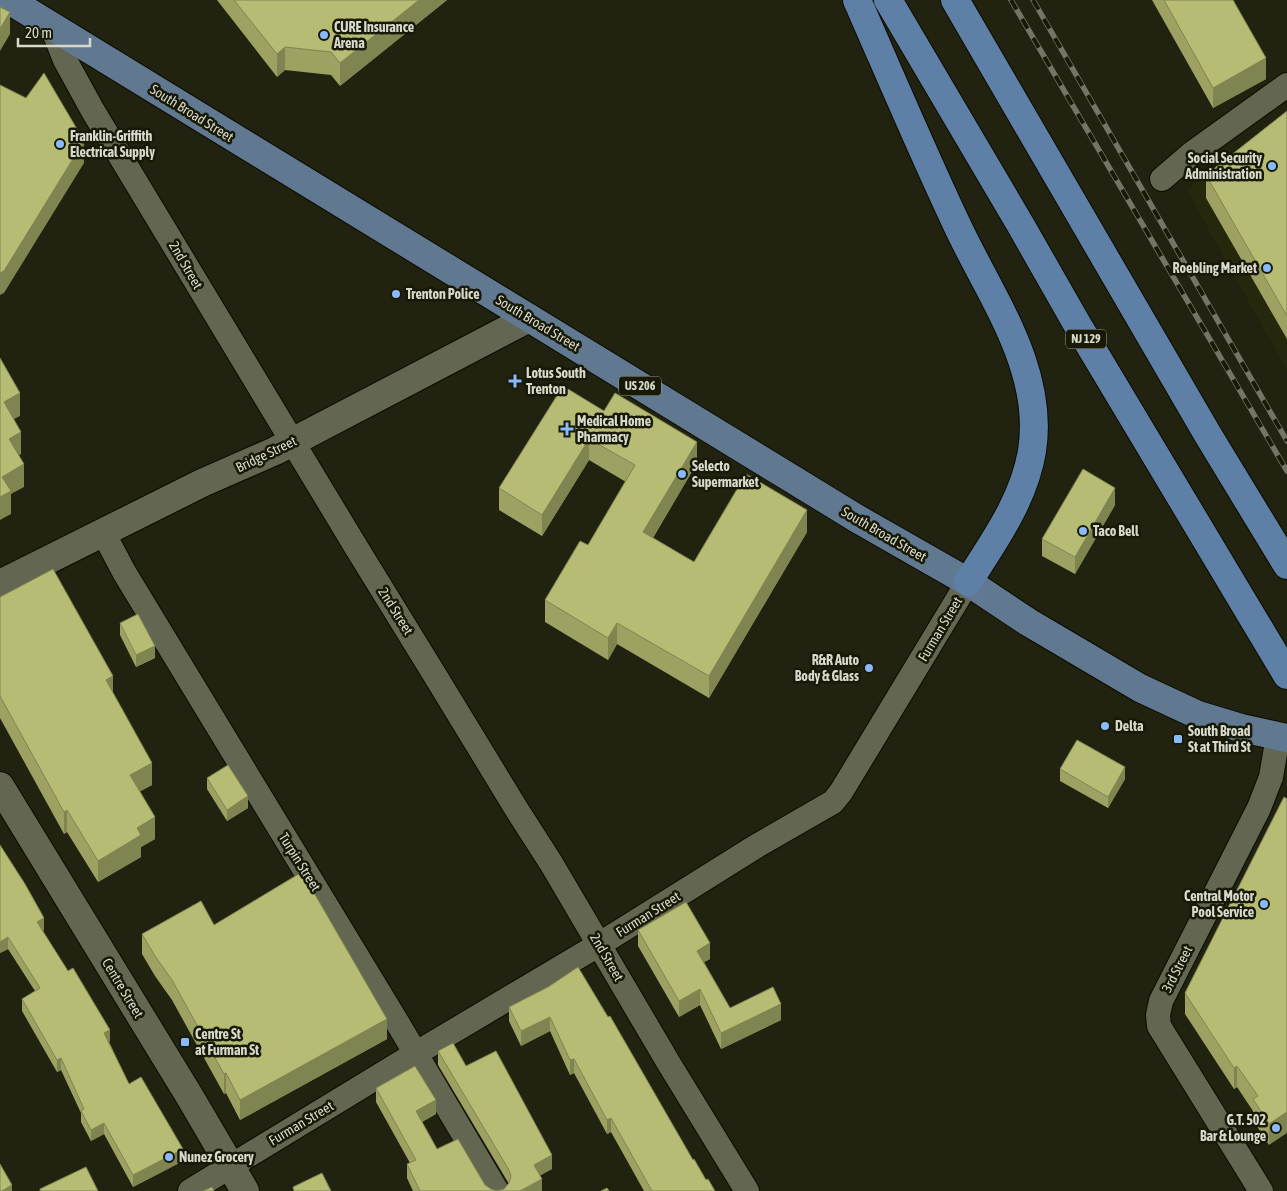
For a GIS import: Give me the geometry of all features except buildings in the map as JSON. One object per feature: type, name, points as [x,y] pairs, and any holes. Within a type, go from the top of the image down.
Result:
[{"type":"highway","points":[[857,0],[957,226],[1009,331],[1027,373],[1032,393],[1034,412],[1032,449],[1022,489],[1014,507],[968,582]]},
{"type":"highway","name":"NJ 129","points":[[888,0],[1077,324],[1287,675]]},
{"type":"highway","points":[[955,0],[1208,435],[1287,565]]},
{"type":"main road","name":"South Broad Street","points":[[8,0],[856,518],[968,582],[1028,622],[1140,688],[1198,715],[1241,728],[1282,737]]},
{"type":"street","name":"2nd Street","points":[[52,27],[65,60],[93,111],[292,442],[600,944],[668,1062],[747,1191]]},
{"type":"street","points":[[1162,179],[1191,154],[1287,85]]},
{"type":"street","name":"Bridge Street","points":[[0,584],[103,532],[292,442],[529,318]]},
{"type":"street","name":"Turpin Street","points":[[103,532],[124,572],[497,1191]]},
{"type":"street","name":"Furman Street","points":[[190,1191],[600,944],[755,847],[833,802],[926,654],[968,582]]},
{"type":"street","name":"3rd Street","points":[[1261,1191],[1159,1026],[1158,1015],[1161,1001],[1259,808],[1271,777],[1282,737]]},
{"type":"street","name":"Centre Street","points":[[0,786],[190,1097],[245,1191]]},
{"type":"shaded area","name":"Roebling Market","points":[[1287,114],[1287,371],[1186,189]]},
{"type":"railway","points":[[1011,0],[1287,471]]},
{"type":"railway","points":[[1033,0],[1287,441]]},
{"type":"place","name":"CURE Insurance Arena","points":[[324,35]]},
{"type":"place","name":"Franklin-Griffith Electrical Supply","points":[[60,144]]},
{"type":"place","name":"Social Security Administration","points":[[1272,166]]},
{"type":"place","name":"Roebling Market","points":[[1267,268]]},
{"type":"place","name":"Trenton Police","points":[[396,294]]},
{"type":"place","name":"Lotus South Trenton","points":[[515,381]]},
{"type":"place","name":"Medical Home Pharmacy","points":[[567,429]]},
{"type":"place","name":"Selecto Supermarket","points":[[682,474]]},
{"type":"place","name":"Taco Bell","points":[[1083,531]]},
{"type":"place","name":"R&R Auto Body & Glass","points":[[869,668]]},
{"type":"place","name":"Delta","points":[[1105,726]]},
{"type":"place","name":"South Broad St at Third St","points":[[1178,739]]},
{"type":"place","name":"Central Motor Pool Service","points":[[1264,904]]},
{"type":"place","name":"Centre St at Furman St","points":[[185,1042]]},
{"type":"place","name":"G.T. 502 Bar & Lounge","points":[[1276,1128]]},
{"type":"place","name":"Nunez Grocery","points":[[169,1157]]}]
